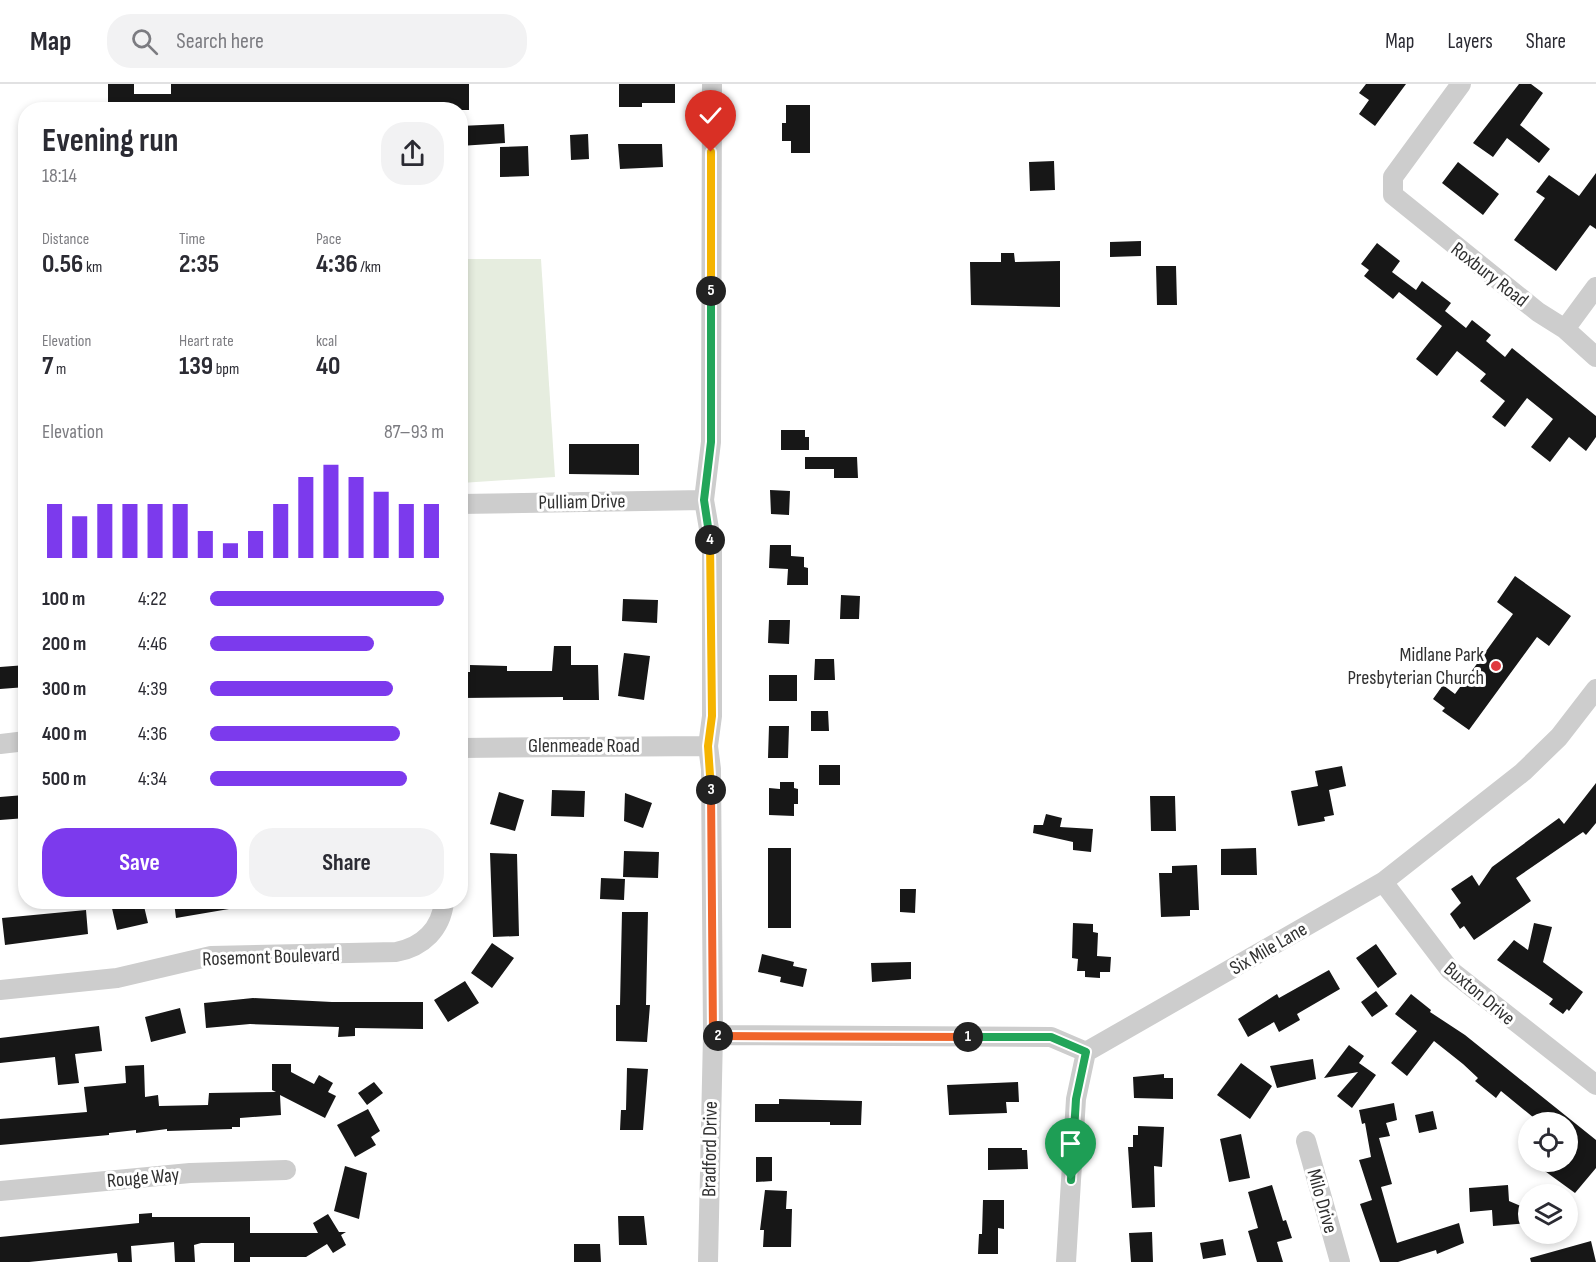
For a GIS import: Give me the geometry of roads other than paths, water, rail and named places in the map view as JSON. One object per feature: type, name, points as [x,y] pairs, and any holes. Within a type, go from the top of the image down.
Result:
[{"type":"street","name":"Bradford Drive","points":[[708,1262],[713,1035],[711,769],[708,746],[712,716],[712,546],[704,500],[711,442],[712,84]]},
{"type":"street","name":"Roxbury Road","points":[[1461,84],[1401,166],[1392,185],[1393,195],[1538,312],[1565,329],[1596,357]]},
{"type":"street","points":[[1565,329],[1596,287]]},
{"type":"street","name":"Pulliam Drive","points":[[468,504],[704,500]]},
{"type":"street","name":"Six Mile Lane","points":[[1086,1052],[1383,882],[1523,772],[1559,737],[1596,689]]},
{"type":"street","points":[[0,744],[18,742]]},
{"type":"street","name":"Glenmeade Road","points":[[468,748],[708,746]]},
{"type":"street","name":"Buxton Drive","points":[[1383,882],[1450,970],[1596,1086]]},
{"type":"street","name":"Rosemont Boulevard","points":[[0,990],[117,978],[211,956],[408,950],[428,938],[438,923],[442,909]]},
{"type":"street","points":[[713,1035],[1051,1037],[1086,1052],[1076,1099],[1066,1262]]},
{"type":"street","name":"Milo Drive","points":[[1306,1141],[1340,1262]]},
{"type":"street","name":"Rouge Way","points":[[0,1191],[190,1173],[286,1170]]},
{"type":"place","name":"Midlane Park Presbyterian Church","points":[[1496,666]]}]
